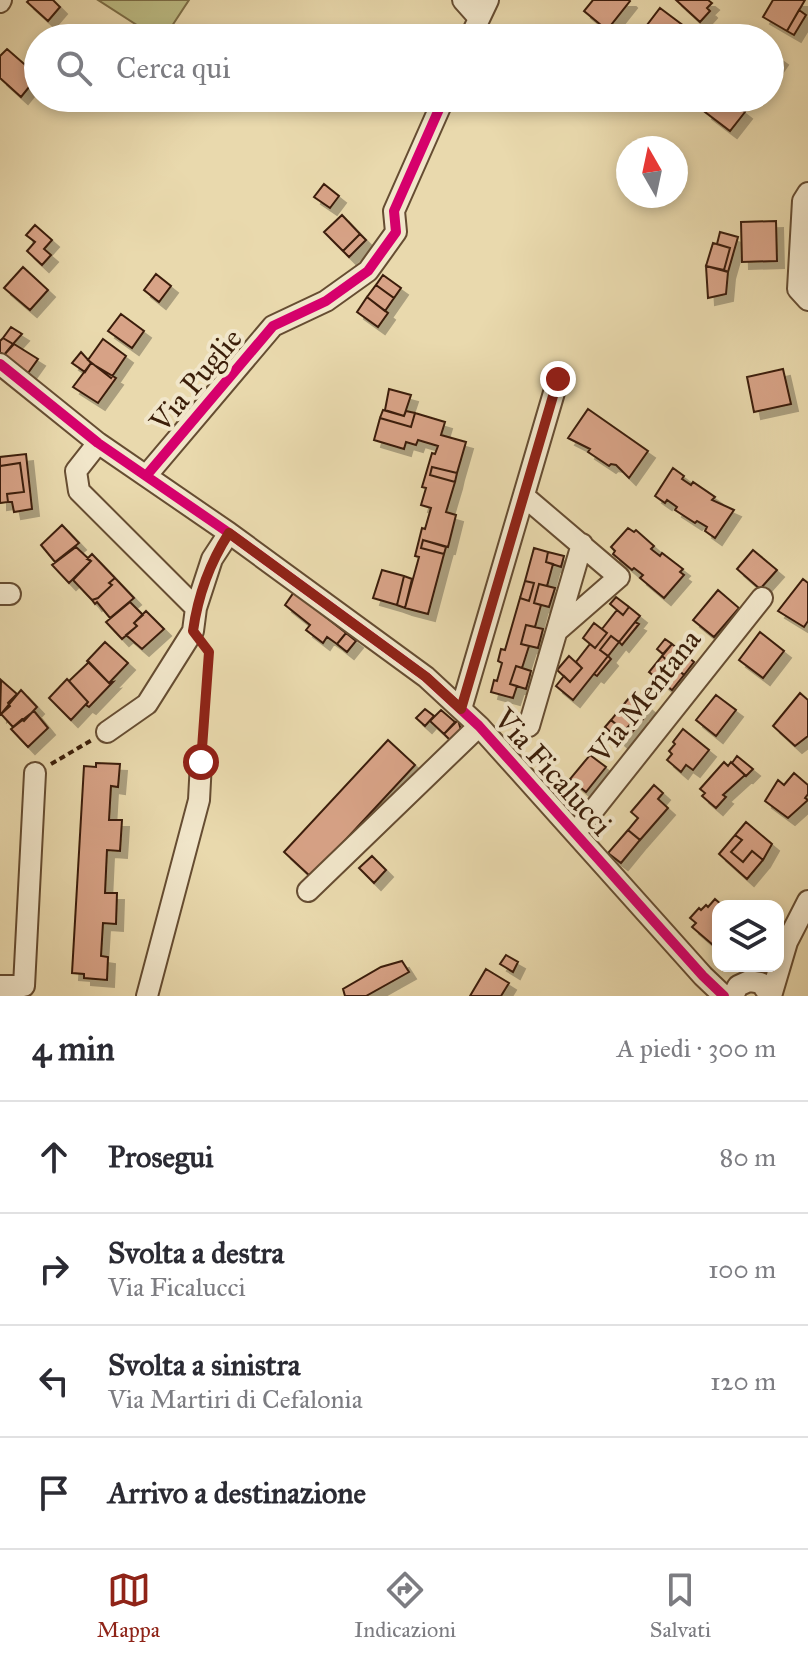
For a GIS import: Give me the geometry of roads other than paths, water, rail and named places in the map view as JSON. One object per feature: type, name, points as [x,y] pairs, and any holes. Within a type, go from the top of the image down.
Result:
[{"type":"street","points":[[463,0],[484,9]]},
{"type":"street","name":"Via Puglie","points":[[146,476],[273,326],[326,301],[368,271],[396,232],[394,211],[438,112]]},
{"type":"street","points":[[808,193],[803,201],[798,289],[808,300]]},
{"type":"street","name":"Via Ficalucci","points":[[0,364],[98,443],[229,533],[426,677],[479,726],[724,996]]},
{"type":"street","points":[[461,709],[558,379]]},
{"type":"street","points":[[98,443],[76,471],[79,491],[196,608]]},
{"type":"street","points":[[525,497],[619,577],[557,631]]},
{"type":"street","points":[[107,732],[147,704],[193,631],[196,608],[212,559],[229,533]]},
{"type":"street","points":[[529,726],[582,544]]},
{"type":"street","name":"Via Mentana","points":[[576,832],[762,598]]},
{"type":"street","points":[[308,891],[479,726]]},
{"type":"street","points":[[147,996],[199,800],[201,762]]},
{"type":"street","points":[[0,986],[24,986],[35,773]]},
{"type":"street","points":[[784,946],[808,901]]},
{"type":"street","points":[[703,976],[756,986]]}]
